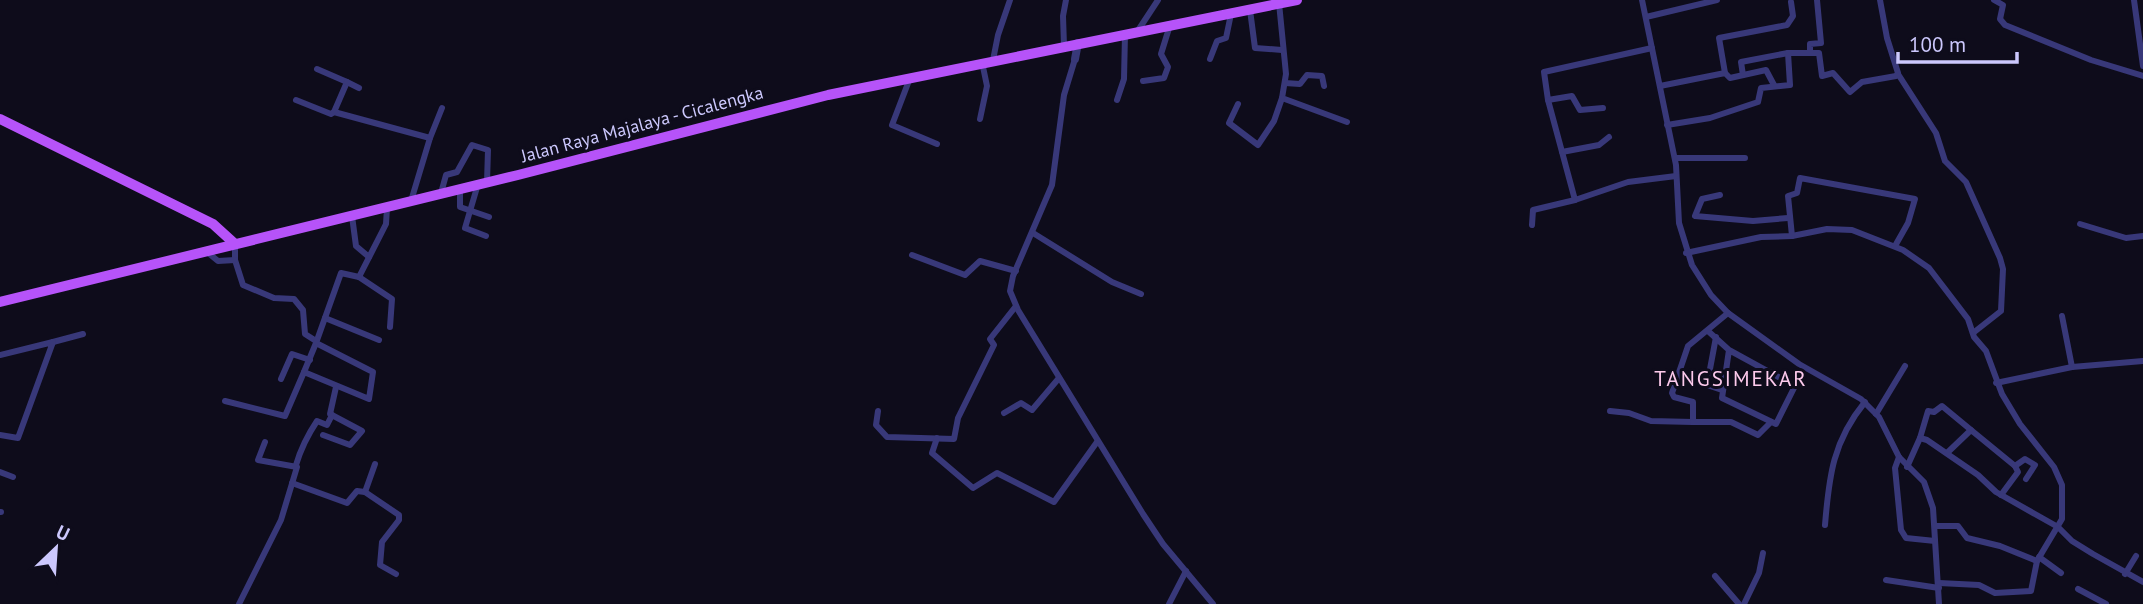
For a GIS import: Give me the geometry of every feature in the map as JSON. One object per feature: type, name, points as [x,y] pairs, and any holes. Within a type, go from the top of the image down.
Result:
[{"type":"main road","name":"Jalan Raya Majalaya - Cicalengka","points":[[0,302],[387,208],[828,95],[1297,0]]},
{"type":"main road","points":[[0,119],[213,224],[235,244]]},
{"type":"street","points":[[980,119],[987,86],[983,80],[1010,0]]},
{"type":"street","points":[[1064,46],[1063,16],[1066,0]]},
{"type":"street","points":[[1147,30],[1158,0]]},
{"type":"street","points":[[1642,0],[1675,158],[1678,209],[1686,253],[1703,284],[1728,313],[1799,364],[1865,402],[1876,414],[1899,457],[1925,485],[1933,508],[1939,604]]},
{"type":"street","points":[[1646,17],[1717,0]]},
{"type":"street","points":[[1810,52],[1810,44],[1821,43],[1817,0]]},
{"type":"street","points":[[1880,0],[1898,74],[1936,133],[1945,161],[1964,179],[2001,262],[2001,311],[1973,333]]},
{"type":"street","points":[[1994,0],[2003,5],[2000,19],[2006,25],[2091,60],[2143,76]]},
{"type":"street","points":[[2134,0],[2143,66]]},
{"type":"street","points":[[1774,85],[1767,70],[1730,78],[1725,73],[1719,38],[1787,25],[1793,16],[1791,2]]},
{"type":"street","points":[[1238,104],[1229,123],[1258,145],[1274,121],[1285,83],[1279,3]]},
{"type":"street","points":[[1251,10],[1255,48],[1282,50]]},
{"type":"street","points":[[1210,59],[1217,41],[1226,38],[1231,14]]},
{"type":"street","points":[[1143,81],[1159,81],[1166,75],[1168,68],[1161,54],[1170,25]]},
{"type":"street","points":[[1117,100],[1124,79],[1125,34]]},
{"type":"street","points":[[1079,43],[1064,95],[1052,185],[1010,291],[1016,306],[1097,442],[1163,544],[1213,604]]},
{"type":"street","points":[[1575,200],[1548,100],[1545,71],[1652,48]]},
{"type":"street","points":[[1743,75],[1741,62],[1788,53],[1810,52],[1820,53],[1822,76],[1833,73],[1850,92],[1862,82],[1898,74]]},
{"type":"street","points":[[1667,125],[1710,118],[1758,102],[1761,88],[1791,83],[1788,53]]},
{"type":"street","points":[[317,69],[359,88]]},
{"type":"street","points":[[1660,86],[1725,73]]},
{"type":"street","points":[[1285,83],[1300,85],[1307,75],[1322,76],[1324,86]]},
{"type":"street","points":[[910,78],[892,125],[937,144]]},
{"type":"street","points":[[296,100],[331,114],[347,82]]},
{"type":"street","points":[[1548,100],[1572,96],[1581,110],[1603,108]]},
{"type":"street","points":[[1282,98],[1347,122]]},
{"type":"street","points":[[411,201],[442,108]]},
{"type":"street","points":[[334,111],[430,138]]},
{"type":"street","points":[[1562,152],[1599,145],[1609,137]]},
{"type":"street","points":[[441,193],[446,176],[457,172],[472,145],[488,150],[483,183],[465,228],[486,236]]},
{"type":"street","points":[[1675,158],[1745,158]]},
{"type":"street","points":[[1532,225],[1533,210],[1628,183],[1676,176]]},
{"type":"street","points":[[1792,236],[1788,218],[1788,197],[1797,192],[1800,178],[1914,199],[1916,204],[1895,246]]},
{"type":"street","points":[[460,188],[460,207],[489,218]]},
{"type":"street","points":[[1695,211],[1704,197],[1720,195]]},
{"type":"street","points":[[359,278],[386,225],[387,208]]},
{"type":"street","points":[[1678,209],[1695,211]]},
{"type":"street","points":[[1695,211],[1698,218],[1710,219],[1752,222],[1788,218]]},
{"type":"street","points":[[352,216],[356,246],[369,257]]},
{"type":"street","points":[[2080,223],[2126,237],[2143,236]]},
{"type":"street","points":[[1686,253],[1760,237],[1792,236],[1840,228],[1864,233],[1895,246],[1928,268],[1968,319],[1973,333],[1986,351],[1996,383],[2020,424],[2060,477],[2063,510],[2059,527],[2038,559],[2029,592],[1995,593],[1979,585],[1939,586],[1886,580]]},
{"type":"street","points":[[1033,233],[1112,282],[1141,294]]},
{"type":"street","points":[[235,244],[235,260],[243,285],[274,298],[294,299],[303,310],[305,334],[373,372],[369,399],[304,372]]},
{"type":"street","points":[[207,252],[218,261],[235,260]]},
{"type":"street","points":[[912,255],[965,275],[980,261],[1016,271]]},
{"type":"street","points":[[225,401],[285,416],[310,360],[341,273],[359,278],[389,295],[392,303],[390,327]]},
{"type":"street","points":[[878,411],[876,425],[887,437],[954,439],[958,418],[994,345],[990,340],[1016,306]]},
{"type":"street","points":[[1693,422],[1693,402],[1674,397],[1672,393],[1688,346],[1728,313]]},
{"type":"street","points":[[2062,316],[2072,367]]},
{"type":"street","points":[[325,318],[379,340]]},
{"type":"street","points":[[1708,331],[1730,350],[1795,386],[1776,424],[1723,398],[1722,390],[1730,350]]},
{"type":"street","points":[[0,364],[2,354],[83,334]]},
{"type":"street","points":[[1716,337],[1707,385],[1722,390]]},
{"type":"street","points":[[0,435],[15,440],[18,438],[53,342]]},
{"type":"street","points":[[281,379],[292,354],[310,360]]},
{"type":"street","points":[[1996,383],[2072,367],[2143,361]]},
{"type":"street","points":[[1876,414],[1905,366]]},
{"type":"street","points":[[1004,413],[1021,403],[1032,410],[1059,378]]},
{"type":"street","points":[[239,604],[281,520],[301,447],[317,421],[327,425],[336,387]]},
{"type":"street","points":[[1825,525],[1831,470],[1839,443],[1848,424],[1865,402]]},
{"type":"street","points":[[1908,467],[1927,411],[1935,412],[1942,406],[2015,466],[2018,474],[2001,495]]},
{"type":"street","points":[[1610,411],[1629,413],[1651,421],[1731,422],[1758,435],[1771,422]]},
{"type":"street","points":[[323,435],[350,446],[362,431],[331,415]]},
{"type":"street","points":[[1947,453],[1971,430]]},
{"type":"street","points":[[937,438],[932,453],[973,488],[997,473],[1054,502],[1097,442]]},
{"type":"street","points":[[1920,438],[1947,453],[2001,495],[2059,527],[2072,541],[2143,582]]},
{"type":"street","points":[[265,442],[258,460],[296,466]]},
{"type":"street","points":[[1899,457],[1895,468],[1901,530],[1906,538],[1936,541]]},
{"type":"street","points":[[2015,466],[2024,459],[2036,466],[2026,479]]},
{"type":"street","points":[[365,492],[375,464]]},
{"type":"street","points":[[0,472],[13,477]]},
{"type":"street","points":[[292,484],[348,503],[357,491],[365,492],[400,516],[379,548],[380,565],[397,574]]},
{"type":"street","points":[[1935,526],[1958,526],[1967,538],[2038,559],[2061,573]]},
{"type":"street","points":[[1715,576],[1742,604],[1759,573],[1763,553]]},
{"type":"street","points":[[2125,574],[2136,556]]},
{"type":"street","points":[[1169,604],[1186,571]]},
{"type":"street","points":[[2078,589],[2106,604]]},
{"type":"district","name":"TANGSIMEKAR","points":[[1731,378]]}]
